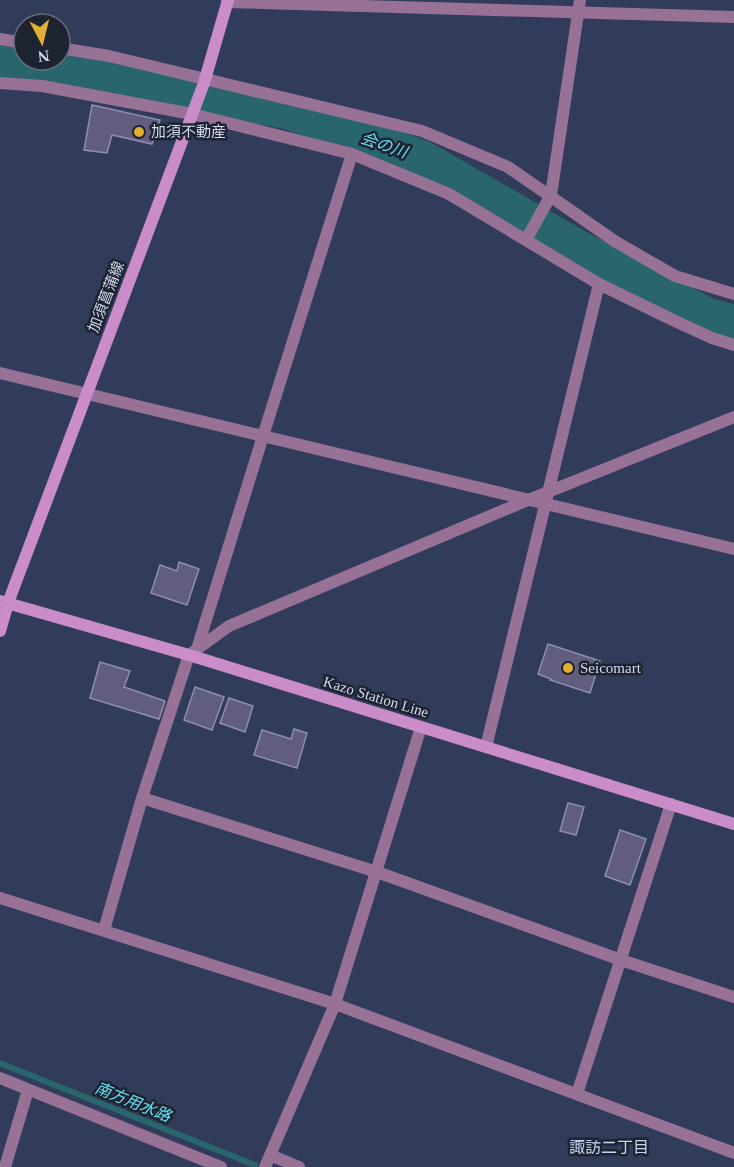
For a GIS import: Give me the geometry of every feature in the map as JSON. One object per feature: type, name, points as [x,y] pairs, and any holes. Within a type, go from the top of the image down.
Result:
[{"type":"main road","name":"加須菖蒲線","points":[[0,631],[4,602],[205,81],[228,1]]},
{"type":"main road","name":"Kazo Station Line","points":[[4,602],[193,652],[421,727],[734,824]]},
{"type":"street","points":[[526,240],[551,195],[580,0]]},
{"type":"street","points":[[228,1],[734,17]]},
{"type":"street","points":[[72,50],[109,56],[205,81],[422,130],[508,167],[616,242],[675,276],[734,294]]},
{"type":"street","points":[[0,84],[42,86],[193,111],[352,154],[449,194],[599,284],[712,338],[734,345]]},
{"type":"street","points":[[104,930],[142,798],[193,652],[352,154]]},
{"type":"street","points":[[486,747],[599,284]]},
{"type":"street","points":[[0,373],[528,500]]},
{"type":"street","points":[[193,652],[229,626],[528,500],[547,498],[734,417]]},
{"type":"street","points":[[547,498],[734,549]]},
{"type":"street","points":[[299,1167],[268,1161],[335,1004],[421,727]]},
{"type":"street","points":[[142,798],[377,872],[621,960],[734,997]]},
{"type":"street","points":[[577,1094],[671,804]]},
{"type":"street","points":[[0,898],[335,1004],[734,1153]]},
{"type":"street","points":[[0,1078],[221,1167]]},
{"type":"street","points":[[5,1167],[28,1090]]},
{"type":"building","points":[[92,105],[160,120],[152,144],[112,135],[107,153],[84,150]]},
{"type":"building","points":[[179,562],[199,569],[187,605],[151,593],[160,565],[177,571]]},
{"type":"building","points":[[548,644],[600,661],[590,693],[538,674]]},
{"type":"building","points":[[100,662],[130,671],[124,687],[165,701],[159,719],[90,698]]},
{"type":"building","points":[[195,687],[224,697],[212,730],[184,720]]},
{"type":"building","points":[[229,698],[253,706],[245,732],[220,723]]},
{"type":"building","points":[[294,729],[307,733],[297,768],[254,755],[262,730],[291,739]]},
{"type":"building","points":[[568,803],[584,807],[576,835],[560,831]]},
{"type":"building","points":[[620,830],[646,839],[630,885],[605,876]]},
{"type":"waterway","name":"会の川","points":[[0,62],[19,61],[287,111],[422,158],[584,251],[706,315],[734,323]]},
{"type":"waterway","name":"南方用水路","points":[[0,1063],[255,1165]]},
{"type":"place","name":"加須不動産","points":[[139,132]]},
{"type":"place","name":"Seicomart","points":[[568,668]]},
{"type":"district","name":"諏訪二丁目","points":[[609,1147]]}]
